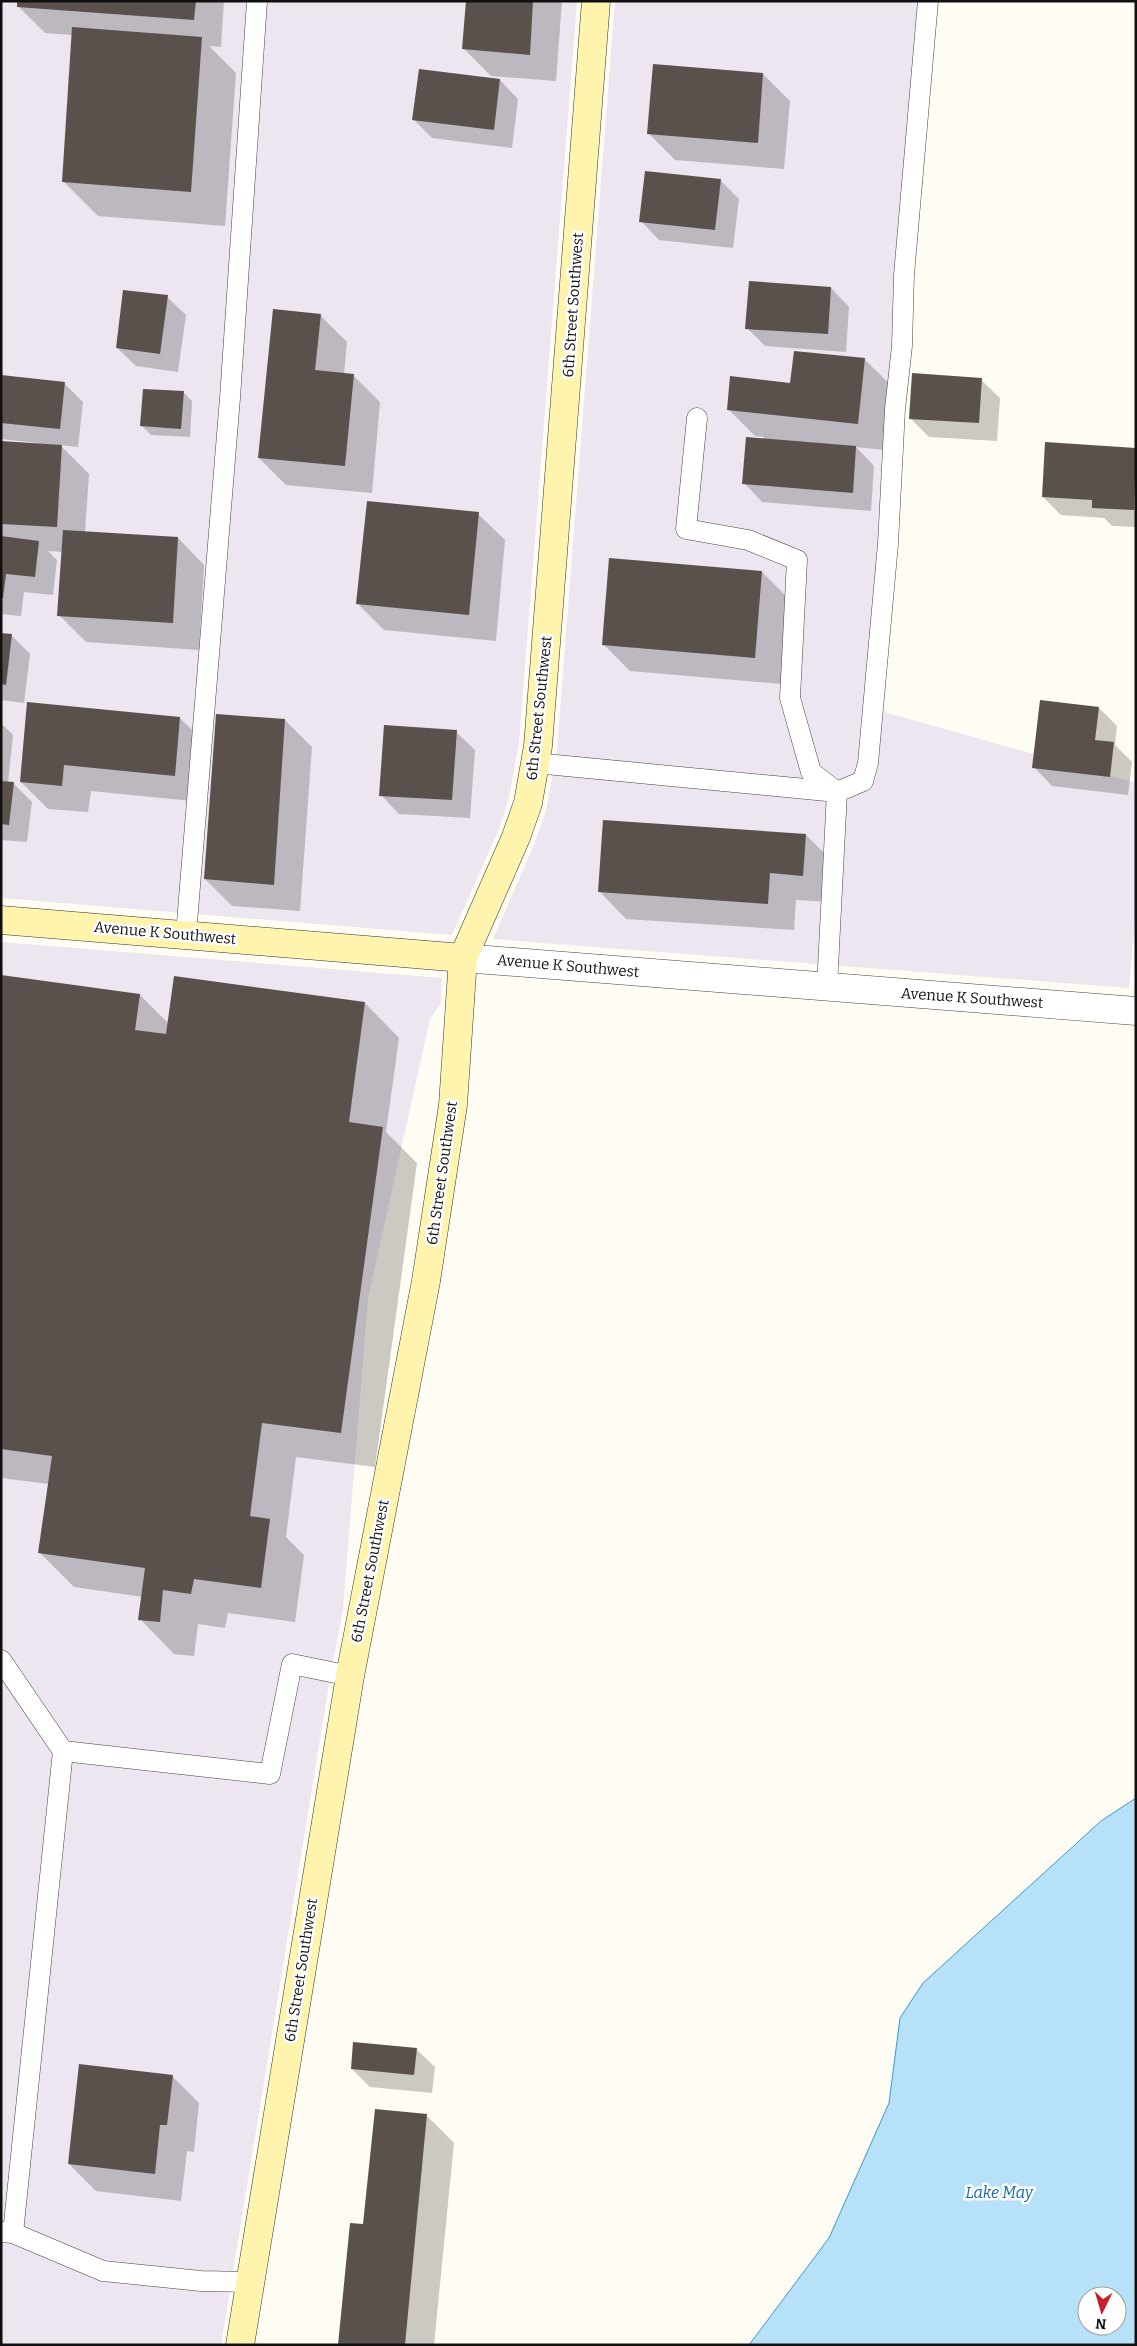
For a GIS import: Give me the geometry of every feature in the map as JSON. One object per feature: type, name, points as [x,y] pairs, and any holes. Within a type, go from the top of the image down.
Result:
[{"type":"street","name":"6th Street Southwest","points":[[240,2345],[350,1676],[426,1281],[453,1105],[463,958],[516,837],[528,803],[538,746],[596,1]]},
{"type":"street","name":"Avenue K Southwest","points":[[1,920],[1136,1011]]},
{"type":"lane","points":[[186,935],[230,407],[257,1]]},
{"type":"lane","points":[[535,763],[837,792],[863,781],[868,763],[888,544],[895,409],[902,346],[904,275],[928,1]]},
{"type":"lane","points":[[697,418],[686,528],[748,540],[797,560],[790,698],[811,772],[837,792]]},
{"type":"lane","points":[[827,987],[837,792]]},
{"type":"lane","points":[[1,1660],[63,1751],[7,2232],[103,2271],[201,2281],[249,2282]]},
{"type":"lane","points":[[63,1751],[270,1774],[292,1664],[350,1676]]},
{"type":"shaded area","points":[[1,1],[577,1],[519,743],[509,797],[499,829],[452,935],[1,898]]},
{"type":"shaded area","points":[[615,1],[928,1],[870,708],[1136,783],[1136,906],[1129,988],[493,939],[533,847],[546,811],[557,750]]},
{"type":"shaded area","points":[[1,942],[442,978],[441,1003],[430,1019],[368,1298],[343,1609],[331,1672],[221,2345],[1,2345]]},
{"type":"water","name":"Lake May","points":[[1136,1798],[1136,2345],[749,2345],[829,2238],[889,2103],[900,2018],[923,1983],[1101,1821]]},
{"type":"building","points":[[17,1],[196,1],[194,20],[17,7]]},
{"type":"building","points":[[466,1],[533,1],[530,55],[462,49]]},
{"type":"building","points":[[72,27],[202,37],[191,192],[62,182]]},
{"type":"building","points":[[653,64],[763,73],[758,143],[647,134]]},
{"type":"building","points":[[419,69],[500,79],[494,130],[412,120]]},
{"type":"building","points":[[645,171],[721,179],[715,230],[639,222]]},
{"type":"building","points":[[749,281],[831,287],[828,334],[745,329]]},
{"type":"building","points":[[123,290],[168,295],[160,354],[116,348]]},
{"type":"building","points":[[273,309],[321,314],[315,370],[354,374],[345,466],[258,458]]},
{"type":"building","points":[[794,351],[865,358],[858,424],[727,410],[730,376],[790,383]]},
{"type":"building","points":[[912,373],[982,378],[979,423],[909,419]]},
{"type":"building","points":[[1,375],[65,382],[60,429],[1,423]]},
{"type":"building","points":[[143,389],[184,391],[181,429],[140,426]]},
{"type":"building","points":[[746,437],[856,446],[853,493],[742,484]]},
{"type":"building","points":[[1,441],[62,445],[57,527],[1,524]]},
{"type":"building","points":[[1045,442],[1136,448],[1134,510],[1092,508],[1092,500],[1042,497]]},
{"type":"building","points":[[367,501],[479,512],[469,615],[356,604]]},
{"type":"building","points":[[63,530],[178,537],[173,623],[57,616]]},
{"type":"building","points":[[1,536],[39,541],[35,577],[6,574],[3,598],[1,598]]},
{"type":"building","points":[[609,558],[762,571],[755,658],[602,645]]},
{"type":"building","points":[[1,633],[12,634],[6,685],[1,684]]},
{"type":"building","points":[[1040,700],[1099,707],[1095,740],[1114,742],[1110,777],[1032,768]]},
{"type":"building","points":[[27,702],[180,717],[175,776],[64,765],[62,786],[20,782]]},
{"type":"building","points":[[216,714],[285,719],[274,885],[204,879]]},
{"type":"building","points":[[384,725],[457,730],[452,800],[379,796]]},
{"type":"building","points":[[1,781],[14,782],[9,825],[1,824]]},
{"type":"building","points":[[603,820],[806,834],[803,876],[770,873],[768,904],[598,892]]},
{"type":"building","points":[[1,975],[140,994],[135,1030],[166,1034],[174,976],[365,1002],[349,1122],[383,1127],[341,1433],[262,1423],[250,1516],[270,1519],[261,1588],[194,1579],[191,1594],[163,1590],[160,1622],[138,1620],[145,1568],[38,1553],[52,1456],[1,1449]]},
{"type":"building","points":[[353,2042],[417,2048],[414,2075],[351,2069]]},
{"type":"building","points":[[79,2064],[173,2075],[167,2125],[160,2125],[155,2174],[68,2164]]},
{"type":"building","points":[[375,2109],[427,2114],[405,2345],[338,2345],[350,2223],[363,2224]]}]
